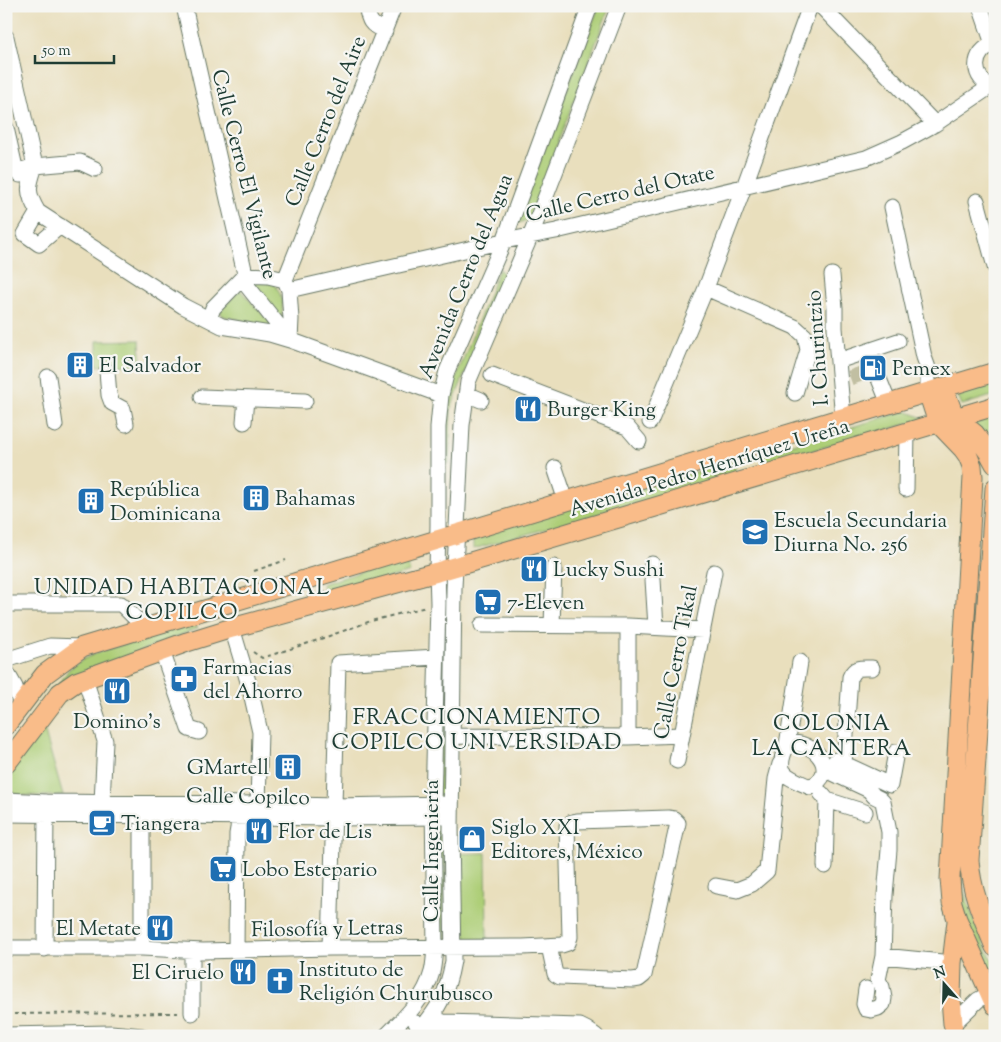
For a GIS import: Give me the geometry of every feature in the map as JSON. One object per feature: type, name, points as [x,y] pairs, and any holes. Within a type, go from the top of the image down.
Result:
[{"type":"main road","name":"Avenida Pedro Henríquez Ureña","points":[[6,725],[46,674],[82,647],[995,372]]},
{"type":"main road","points":[[936,390],[946,420],[968,456],[972,466],[973,477],[950,859],[951,895],[957,919],[993,997]]},
{"type":"main road","name":"Avenida Pedro Henríquez Ureña","points":[[187,642],[234,635],[266,618],[436,572],[995,406]]},
{"type":"main road","points":[[946,420],[975,434],[995,464]]},
{"type":"main road","points":[[744,448],[753,478]]},
{"type":"main road","points":[[995,488],[969,860],[974,892],[995,947]]},
{"type":"main road","points":[[255,594],[251,596],[247,603],[248,611],[254,616],[266,618]]},
{"type":"main road","points":[[6,764],[60,693],[76,682],[187,642],[233,620],[233,616],[230,613],[202,610]]},
{"type":"main road","points":[[952,1030],[951,999],[945,962],[957,919]]},
{"type":"street","name":"Calle Cerro El Vigilante","points":[[184,6],[248,287],[290,340]]},
{"type":"street","points":[[366,6],[371,23],[385,31]]},
{"type":"street","name":"Calle Cerro del Aire","points":[[287,285],[394,6]]},
{"type":"street","name":"Avenida Cerro del Agua","points":[[436,572],[438,539],[438,427],[441,394],[447,371],[504,241],[590,6]]},
{"type":"street","name":"Avenida Cerro del Agua","points":[[455,566],[462,425],[468,382],[531,235],[619,6]]},
{"type":"street","points":[[650,422],[706,288],[810,6]]},
{"type":"street","points":[[821,6],[935,124]]},
{"type":"street","points":[[980,6],[994,44],[988,46],[980,54],[976,64],[979,75],[986,84],[993,86]]},
{"type":"street","points":[[6,37],[35,166],[29,183],[30,196],[38,212],[183,306],[222,326],[270,334],[290,340],[441,394]]},
{"type":"street","name":"Calle Cerro del Otate","points":[[245,276],[268,276],[287,285],[556,231],[866,158],[902,142],[935,124],[993,86]]},
{"type":"street","points":[[6,128],[11,169],[29,183]]},
{"type":"street","points":[[11,169],[80,162],[95,169]]},
{"type":"street","points":[[977,202],[995,267]]},
{"type":"street","points":[[892,208],[924,357],[936,390]]},
{"type":"street","points":[[38,212],[25,234],[39,244],[60,226]]},
{"type":"street","points":[[209,319],[213,308],[245,276]]},
{"type":"street","name":"I. Churintzio","points":[[832,276],[838,361],[845,380],[843,418]]},
{"type":"street","points":[[287,285],[291,319],[290,340]]},
{"type":"street","points":[[706,288],[795,327],[805,336],[808,350],[795,393]]},
{"type":"street","points":[[838,361],[898,341]]},
{"type":"street","points":[[107,370],[108,395],[112,402],[123,409],[126,424]]},
{"type":"street","points":[[492,375],[627,427],[639,441]]},
{"type":"street","points":[[48,377],[55,425]]},
{"type":"street","points":[[879,379],[889,404]]},
{"type":"street","points":[[202,397],[305,401]]},
{"type":"street","points":[[466,397],[474,397],[481,400]]},
{"type":"street","points":[[244,422],[246,399]]},
{"type":"street","points":[[906,489],[907,432]]},
{"type":"street","points":[[554,468],[566,501]]},
{"type":"street","points":[[652,564],[656,627]]},
{"type":"street","name":"Calle Ingeniería","points":[[418,1032],[436,1011],[444,996],[450,980],[453,961],[451,810],[455,566]]},
{"type":"street","points":[[552,625],[554,567]]},
{"type":"street","name":"Calle Ingeniería","points":[[386,1036],[414,1007],[426,990],[432,971],[435,948],[433,810],[436,657],[432,605],[436,572]]},
{"type":"street","name":"Calle Cerro Tikal","points":[[677,761],[714,572]]},
{"type":"street","points":[[432,605],[447,600],[455,605]]},
{"type":"street","points":[[6,604],[121,604],[144,627]]},
{"type":"street","points":[[482,625],[628,626],[703,630]]},
{"type":"street","points":[[628,626],[628,737]]},
{"type":"street","points":[[234,635],[250,688],[260,732],[258,804],[240,817]]},
{"type":"street","points":[[6,660],[50,646],[82,647]]},
{"type":"street","points":[[162,651],[188,729],[199,732]]},
{"type":"street","points":[[330,948],[338,663],[436,657]]},
{"type":"street","points":[[716,886],[737,890],[752,884],[767,872],[781,773],[781,758],[792,739],[800,662]]},
{"type":"street","points":[[825,866],[824,776],[850,677],[853,671],[859,668],[872,668]]},
{"type":"street","points":[[6,671],[15,687],[21,706]]},
{"type":"street","points":[[85,680],[105,741],[102,802]]},
{"type":"street","points":[[453,736],[628,737],[682,735]]},
{"type":"street","points":[[792,739],[808,746],[824,776],[864,812]]},
{"type":"street","points":[[781,773],[792,779],[824,776],[895,788],[896,752]]},
{"type":"street","points":[[824,776],[866,796],[874,796],[880,799],[889,832],[884,895],[883,956],[878,980],[882,987],[884,998],[878,1008],[866,1009],[864,1004],[866,989]]},
{"type":"street","points":[[6,800],[46,808]]},
{"type":"street","name":"Calle Copilco","points":[[46,808],[102,802],[142,809],[240,817],[334,812],[451,810]]},
{"type":"street","name":"Calle Copilco","points":[[46,808],[142,809],[258,804],[334,812]]},
{"type":"street","points":[[6,814],[46,808]]},
{"type":"street","points":[[45,949],[46,808]]},
{"type":"street","points":[[142,809],[142,948]]},
{"type":"street","name":"Filosofía y Letras","points":[[240,817],[237,834],[236,950],[549,946]]},
{"type":"street","points":[[668,818],[674,819],[678,823],[644,975],[639,979],[633,980],[560,977],[555,974],[549,946],[568,943],[570,937],[567,826],[577,821],[668,818]]},
{"type":"street","points":[[6,948],[236,950]]},
{"type":"street","points":[[192,951],[192,1013]]},
{"type":"street","points":[[883,956],[945,962]]},
{"type":"street","points":[[952,1030],[978,1000],[993,997]]},
{"type":"street","points":[[414,1007],[413,1013],[418,1032],[482,1036]]},
{"type":"street","points":[[436,1011],[437,1019],[444,1022],[580,1031],[586,1029],[596,1036]]},
{"type":"street","points":[[6,1035],[112,1033],[142,1036]]},
{"type":"path","points":[[254,571],[286,560]]},
{"type":"path","points":[[234,635],[262,658],[371,621],[432,605]]},
{"type":"path","points":[[258,671],[267,672],[293,664]]},
{"type":"path","points":[[6,1014],[192,1013]]},
{"type":"green space","points":[[599,6],[610,6],[528,221],[516,223]]},
{"type":"green space","points":[[499,269],[505,275],[451,408],[449,463],[446,464],[445,405]]},
{"type":"green space","points":[[254,280],[274,283],[282,301],[281,320],[252,287]]},
{"type":"green space","points":[[240,290],[275,328],[223,316],[220,311]]},
{"type":"green space","points":[[140,340],[141,365],[97,366],[97,341]]},
{"type":"green space","points":[[995,383],[995,395],[962,405],[957,393]]},
{"type":"green space","points":[[906,411],[925,419],[764,464],[763,453]]},
{"type":"green space","points":[[995,416],[995,442],[992,449],[974,424]]},
{"type":"green space","points":[[734,461],[736,476],[473,549],[473,536]]},
{"type":"green space","points":[[406,558],[410,572],[326,595],[322,584]]},
{"type":"green space","points":[[443,607],[448,631],[444,798],[438,799]]},
{"type":"green space","points":[[191,623],[198,628],[59,684],[69,669],[99,652]]},
{"type":"green space","points":[[44,729],[63,796],[6,795],[6,776]]},
{"type":"green space","points":[[438,824],[445,825],[445,940],[438,939]]},
{"type":"green space","points":[[486,853],[487,941],[456,941],[454,854]]},
{"type":"green space","points":[[959,857],[963,889],[976,926],[995,967],[995,978],[987,979],[964,927],[955,876]]},
{"type":"tunnel","points":[[850,378],[875,369],[879,379]]},
{"type":"place","name":"El Salvador","points":[[80,365]]},
{"type":"place","name":"Pemex","points":[[873,368]]},
{"type":"place","name":"Burger King","points":[[528,409]]},
{"type":"place","name":"Bahamas","points":[[256,498]]},
{"type":"place","name":"República Dominicana","points":[[91,501]]},
{"type":"place","name":"Escuela Secundaria Diurna No. 256","points":[[755,532]]},
{"type":"place","name":"Lucky Sushi","points":[[534,569]]},
{"type":"place","name":"7-Eleven","points":[[488,602]]},
{"type":"place","name":"Farmacias del Ahorro","points":[[184,679]]},
{"type":"place","name":"Domino's","points":[[117,691]]},
{"type":"place","name":"GMartell","points":[[288,767]]},
{"type":"place","name":"Tiangera","points":[[102,823]]},
{"type":"place","name":"Flor de Lis","points":[[259,831]]},
{"type":"place","name":"Siglo XXI Editores, México","points":[[472,839]]},
{"type":"place","name":"Lobo Estepario","points":[[223,869]]},
{"type":"place","name":"El Metate","points":[[160,928]]},
{"type":"place","name":"El Ciruelo","points":[[243,972]]},
{"type":"place","name":"Instituto de Religión Churubusco","points":[[280,981]]},
{"type":"district","name":"UNIDAD HABITACIONAL COPILCO","points":[[182,598]]},
{"type":"district","name":"FRACCIONAMIENTO COPILCO UNIVERSIDAD","points":[[477,728]]},
{"type":"district","name":"COLONIA LA CANTERA","points":[[832,734]]}]
